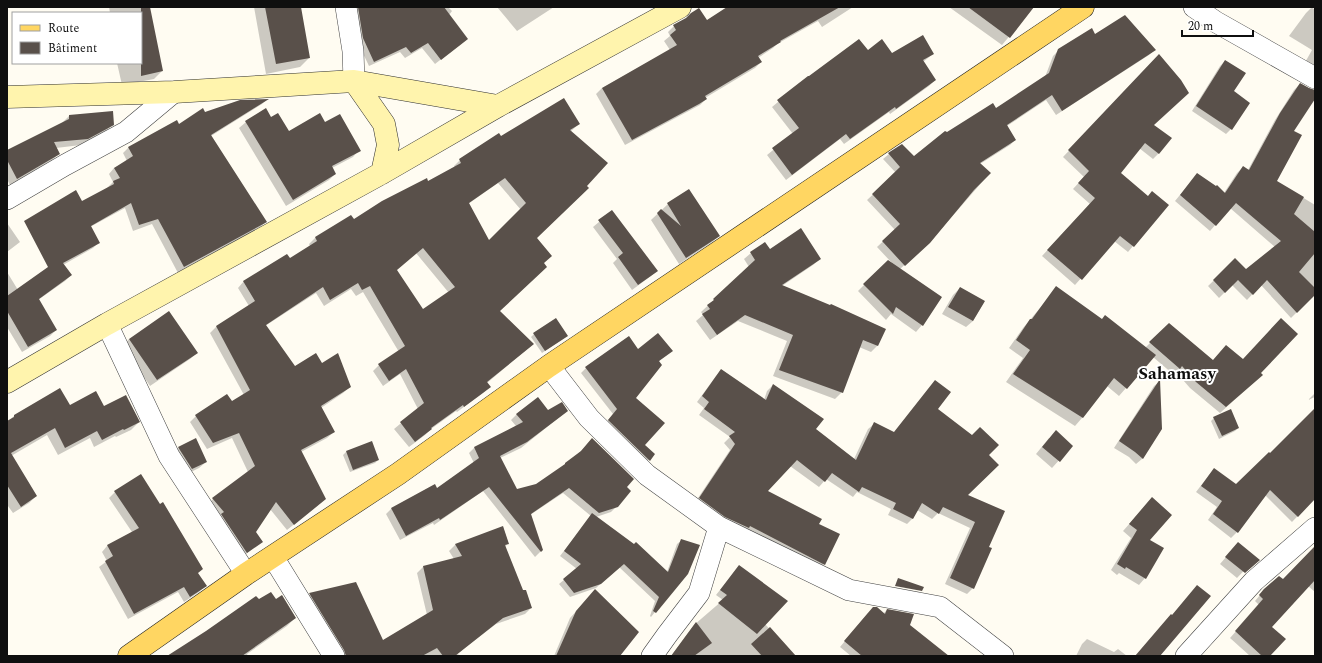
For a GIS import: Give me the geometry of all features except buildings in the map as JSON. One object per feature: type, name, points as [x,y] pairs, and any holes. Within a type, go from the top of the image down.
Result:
[{"type":"main road","points":[[129,656],[246,574],[398,474],[549,366],[1083,7]]},
{"type":"street","points":[[346,7],[353,51],[354,81],[384,124],[388,145],[382,173]]},
{"type":"street","points":[[7,382],[108,324],[382,173],[498,106],[680,7]]},
{"type":"street","points":[[1194,7],[1216,22],[1315,78]]},
{"type":"street","points":[[7,98],[174,92],[354,81],[498,106]]},
{"type":"street","points":[[7,199],[126,132],[174,92]]},
{"type":"street","points":[[108,324],[169,456],[246,574]]},
{"type":"street","points":[[549,366],[589,418],[647,475],[719,527],[849,590],[940,607],[1003,656]]},
{"type":"street","points":[[652,656],[667,634],[700,593],[719,527]]},
{"type":"street","points":[[1186,656],[1254,581],[1315,528]]},
{"type":"street","points":[[273,557],[334,656]]},
{"type":"district","name":"Sahamasy","points":[[1177,374]]}]
